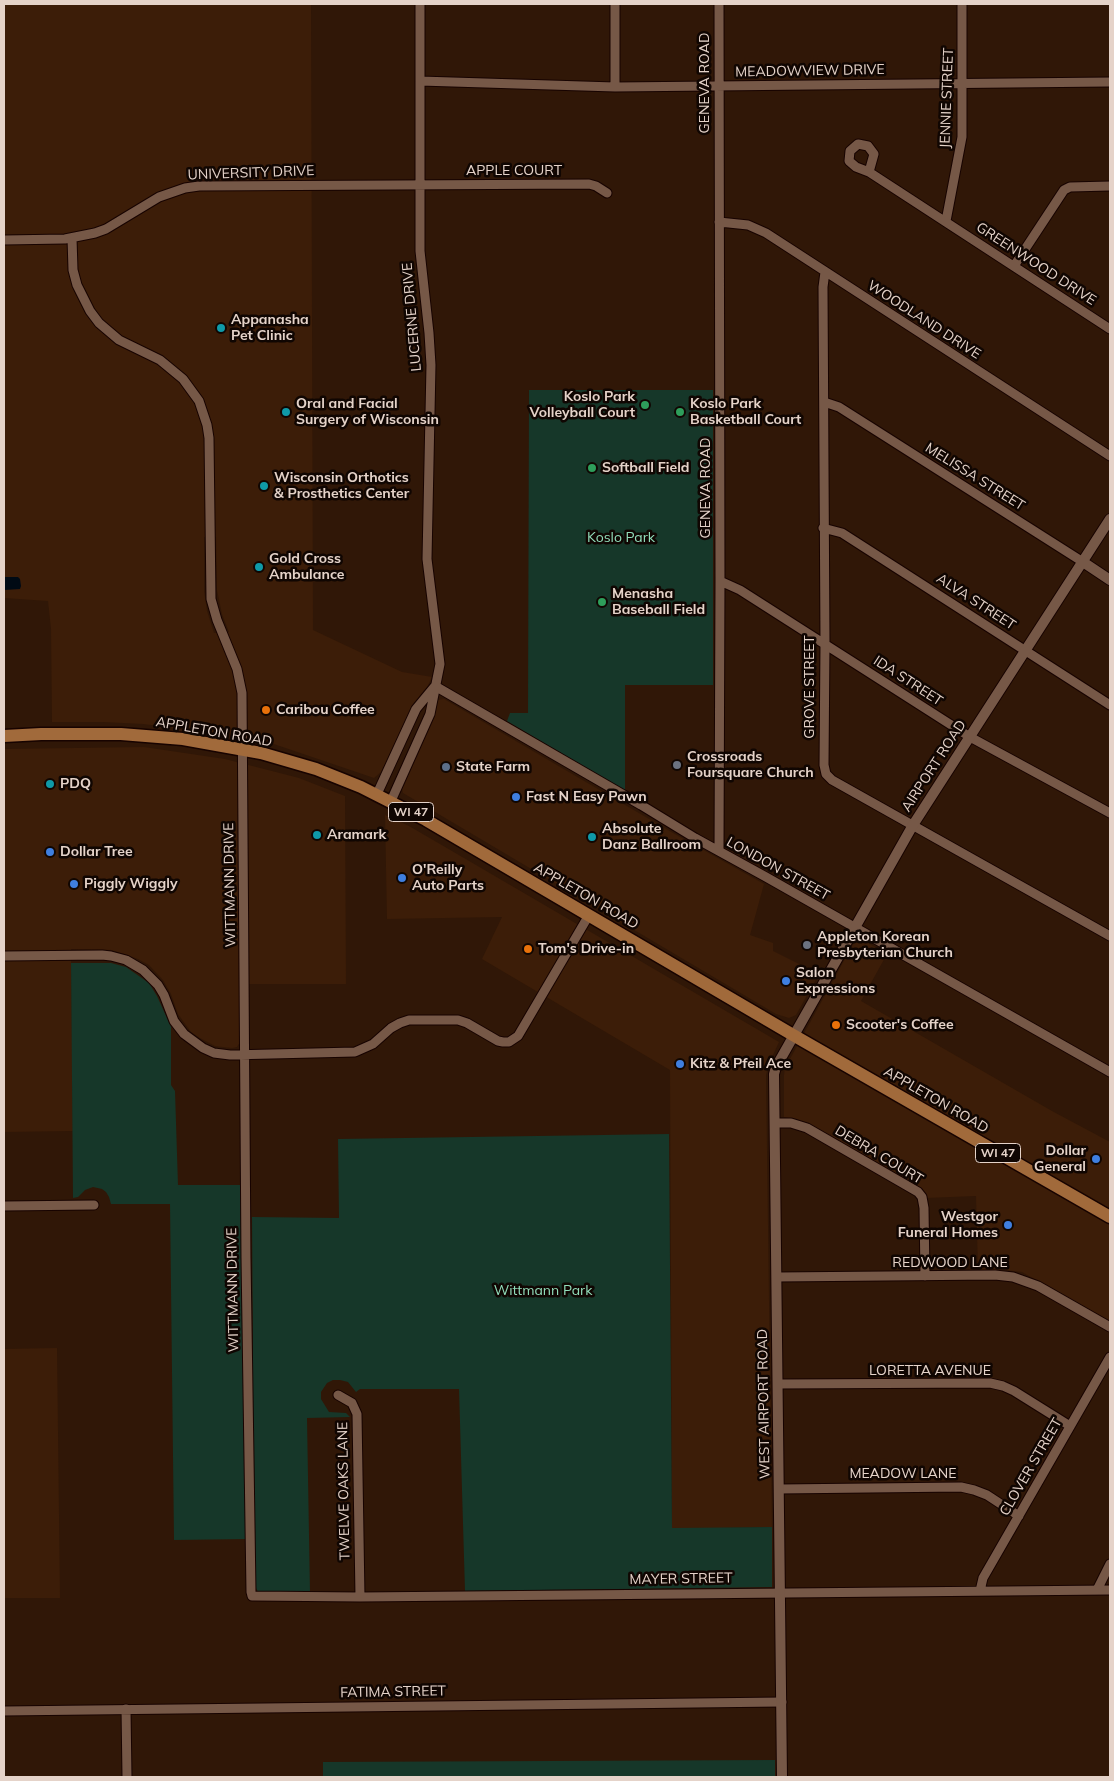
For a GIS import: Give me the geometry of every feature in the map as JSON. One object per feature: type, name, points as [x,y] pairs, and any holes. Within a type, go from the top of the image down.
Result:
[{"type":"main road","name":"APPLETON ROAD","points":[[4,736],[86,734],[184,739],[261,753],[316,769],[377,794],[1110,1217]]},
{"type":"street","name":"LUCERNE DRIVE","points":[[391,801],[430,714],[440,664],[427,559],[431,365],[420,260],[420,4]]},
{"type":"street","points":[[615,4],[615,87]]},
{"type":"street","name":"GENEVA ROAD","points":[[718,4],[719,851]]},
{"type":"street","name":"JENNIE STREET","points":[[946,221],[962,137],[962,4]]},
{"type":"street","name":"MEADOWVIEW DRIVE","points":[[420,81],[615,87],[1110,82]]},
{"type":"street","name":"GREENWOOD DRIVE","points":[[869,172],[1110,329]]},
{"type":"street","name":"APPLE COURT","points":[[420,185],[589,184],[607,193]]},
{"type":"street","name":"UNIVERSITY DRIVE","points":[[4,240],[72,238],[95,233],[106,229],[171,192],[199,186],[420,185]]},
{"type":"street","points":[[1014,266],[1064,190],[1070,187],[1110,186]]},
{"type":"street","name":"WOODLAND DRIVE","points":[[718,222],[741,223],[760,230],[1110,456]]},
{"type":"street","name":"WITTMANN DRIVE","points":[[72,238],[73,270],[77,286],[98,323],[119,340],[172,368],[191,388],[199,401],[207,425],[209,444],[211,599],[240,680],[242,708],[246,1258],[252,1596]]},
{"type":"street","name":"GROVE STREET","points":[[825,272],[823,287],[824,766],[826,774],[832,780],[1110,936]]},
{"type":"street","name":"MELISSA STREET","points":[[824,402],[839,408],[1110,580]]},
{"type":"street","name":"AIRPORT ROAD","points":[[793,1035],[913,825],[1110,519]]},
{"type":"street","name":"ALVA STREET","points":[[824,528],[842,533],[1110,705]]},
{"type":"street","name":"IDA STREET","points":[[720,581],[740,590],[825,643],[970,737],[1110,813]]},
{"type":"street","name":"LUCERNE DRIVE","points":[[377,794],[416,709],[435,686]]},
{"type":"street","name":"LONDON STREET","points":[[435,686],[719,851],[1110,1072]]},
{"type":"street","points":[[4,956],[102,955],[121,958],[143,970],[151,977],[164,995],[171,1015],[192,1042],[214,1052],[245,1054],[355,1052],[373,1044],[391,1028],[410,1020],[458,1020],[467,1023],[498,1041],[509,1042],[518,1036],[589,915]]},
{"type":"street","name":"WEST AIRPORT ROAD","points":[[782,1777],[774,1074],[793,1035]]},
{"type":"street","name":"DEBRA COURT","points":[[775,1123],[791,1123],[807,1128],[922,1196],[924,1208],[925,1276]]},
{"type":"street","points":[[4,1206],[94,1205]]},
{"type":"street","name":"REDWOOD LANE","points":[[776,1277],[996,1275],[1022,1279],[1038,1286],[1110,1327]]},
{"type":"street","name":"CLOVER STREET","points":[[980,1591],[983,1578],[1110,1357]]},
{"type":"street","name":"LORETTA AVENUE","points":[[778,1384],[996,1384],[1014,1391],[1070,1426]]},
{"type":"street","name":"TWELVE OAKS LANE","points":[[338,1395],[352,1403],[357,1414],[360,1597]]},
{"type":"street","name":"MEADOW LANE","points":[[779,1489],[961,1487],[987,1496],[1019,1516]]},
{"type":"street","points":[[1097,1590],[1110,1564]]},
{"type":"street","name":"MAYER STREET","points":[[252,1596],[360,1597],[1110,1590]]},
{"type":"street","name":"FATIMA STREET","points":[[4,1711],[782,1702]]},
{"type":"street","points":[[126,1709],[127,1777]]},
{"type":"shaded area","points":[[4,4],[311,4],[313,630],[402,672],[432,677],[427,687],[414,703],[381,772],[374,778],[256,738],[143,724],[52,722],[51,629],[48,601],[4,598]],"holes":[[[204,537],[216,537],[217,590],[222,614],[229,632],[214,633],[207,611],[204,591]]]},
{"type":"shaded area","points":[[4,577],[18,577],[20,579],[20,589],[4,590]]},
{"type":"shaded area","points":[[444,699],[764,884],[750,935],[773,943],[773,951],[819,974],[796,1015],[789,1018],[776,1014],[403,793],[401,786],[436,703],[438,700]]},
{"type":"shaded area","points":[[144,747],[225,759],[299,778],[345,796],[346,984],[241,984],[240,1042],[237,1047],[232,1048],[215,1046],[191,1032],[178,1014],[171,994],[163,980],[149,965],[112,950],[71,949],[73,1131],[4,1132],[4,749]]},
{"type":"shaded area","points":[[385,815],[409,826],[779,1042],[766,1075],[772,1527],[672,1529],[670,1070],[482,959],[502,917],[387,919]]},
{"type":"shaded area","points":[[857,937],[887,954],[861,1001],[1052,1111],[1110,1142],[1110,1322],[1022,1272],[978,1270],[976,1196],[926,1198],[916,1184],[806,1123],[784,1117],[785,1068]]},
{"type":"shaded area","points":[[57,1348],[60,1598],[4,1598],[4,1349]]},
{"type":"green space","name":"Koslo Park","points":[[529,390],[713,390],[713,685],[625,685],[625,791],[507,721],[510,713],[528,713]]},
{"type":"green space","name":"Wittmann Park","points":[[71,963],[111,963],[126,967],[149,983],[157,996],[171,1027],[171,1085],[175,1091],[178,1185],[242,1185],[244,1362],[253,1362],[252,1217],[339,1218],[338,1139],[669,1134],[672,1528],[772,1527],[772,1587],[465,1591],[459,1389],[360,1389],[356,1392],[348,1382],[333,1380],[327,1383],[321,1392],[321,1399],[329,1412],[346,1413],[350,1417],[307,1418],[310,1593],[258,1592],[254,1584],[248,1539],[174,1540],[170,1204],[111,1204],[106,1192],[93,1187],[85,1190],[78,1197],[73,1198]]},
{"type":"green space","points":[[775,1760],[775,1777],[323,1777],[323,1762]]},
{"type":"place","name":"Appanasha Pet Clinic","points":[[221,328]]},
{"type":"place","name":"Koslo Park Volleyball Court","points":[[645,405]]},
{"type":"place","name":"Oral and Facial Surgery of Wisconsin","points":[[286,412]]},
{"type":"place","name":"Koslo Park Basketball Court","points":[[680,412]]},
{"type":"place","name":"Softball Field","points":[[592,468]]},
{"type":"place","name":"Wisconsin Orthotics & Prosthetics Center","points":[[264,486]]},
{"type":"place","name":"Gold Cross Ambulance","points":[[259,567]]},
{"type":"place","name":"Menasha Baseball Field","points":[[602,602]]},
{"type":"place","name":"Caribou Coffee","points":[[266,710]]},
{"type":"place","name":"Crossroads Foursquare Church","points":[[677,765]]},
{"type":"place","name":"State Farm","points":[[446,767]]},
{"type":"place","name":"PDQ","points":[[50,784]]},
{"type":"place","name":"Fast N Easy Pawn","points":[[516,797]]},
{"type":"place","name":"Aramark","points":[[317,835]]},
{"type":"place","name":"Absolute Danz Ballroom","points":[[592,837]]},
{"type":"place","name":"Dollar Tree","points":[[50,852]]},
{"type":"place","name":"O'Reilly Auto Parts","points":[[402,878]]},
{"type":"place","name":"Piggly Wiggly","points":[[74,884]]},
{"type":"place","name":"Appleton Korean Presbyterian Church","points":[[807,945]]},
{"type":"place","name":"Tom's Drive-in","points":[[528,949]]},
{"type":"place","name":"Salon Expressions","points":[[786,981]]},
{"type":"place","name":"Scooter's Coffee","points":[[836,1025]]},
{"type":"place","name":"Kitz & Pfeil Ace","points":[[680,1064]]},
{"type":"place","name":"Dollar General","points":[[1096,1159]]},
{"type":"place","name":"Westgor Funeral Homes","points":[[1008,1225]]}]
